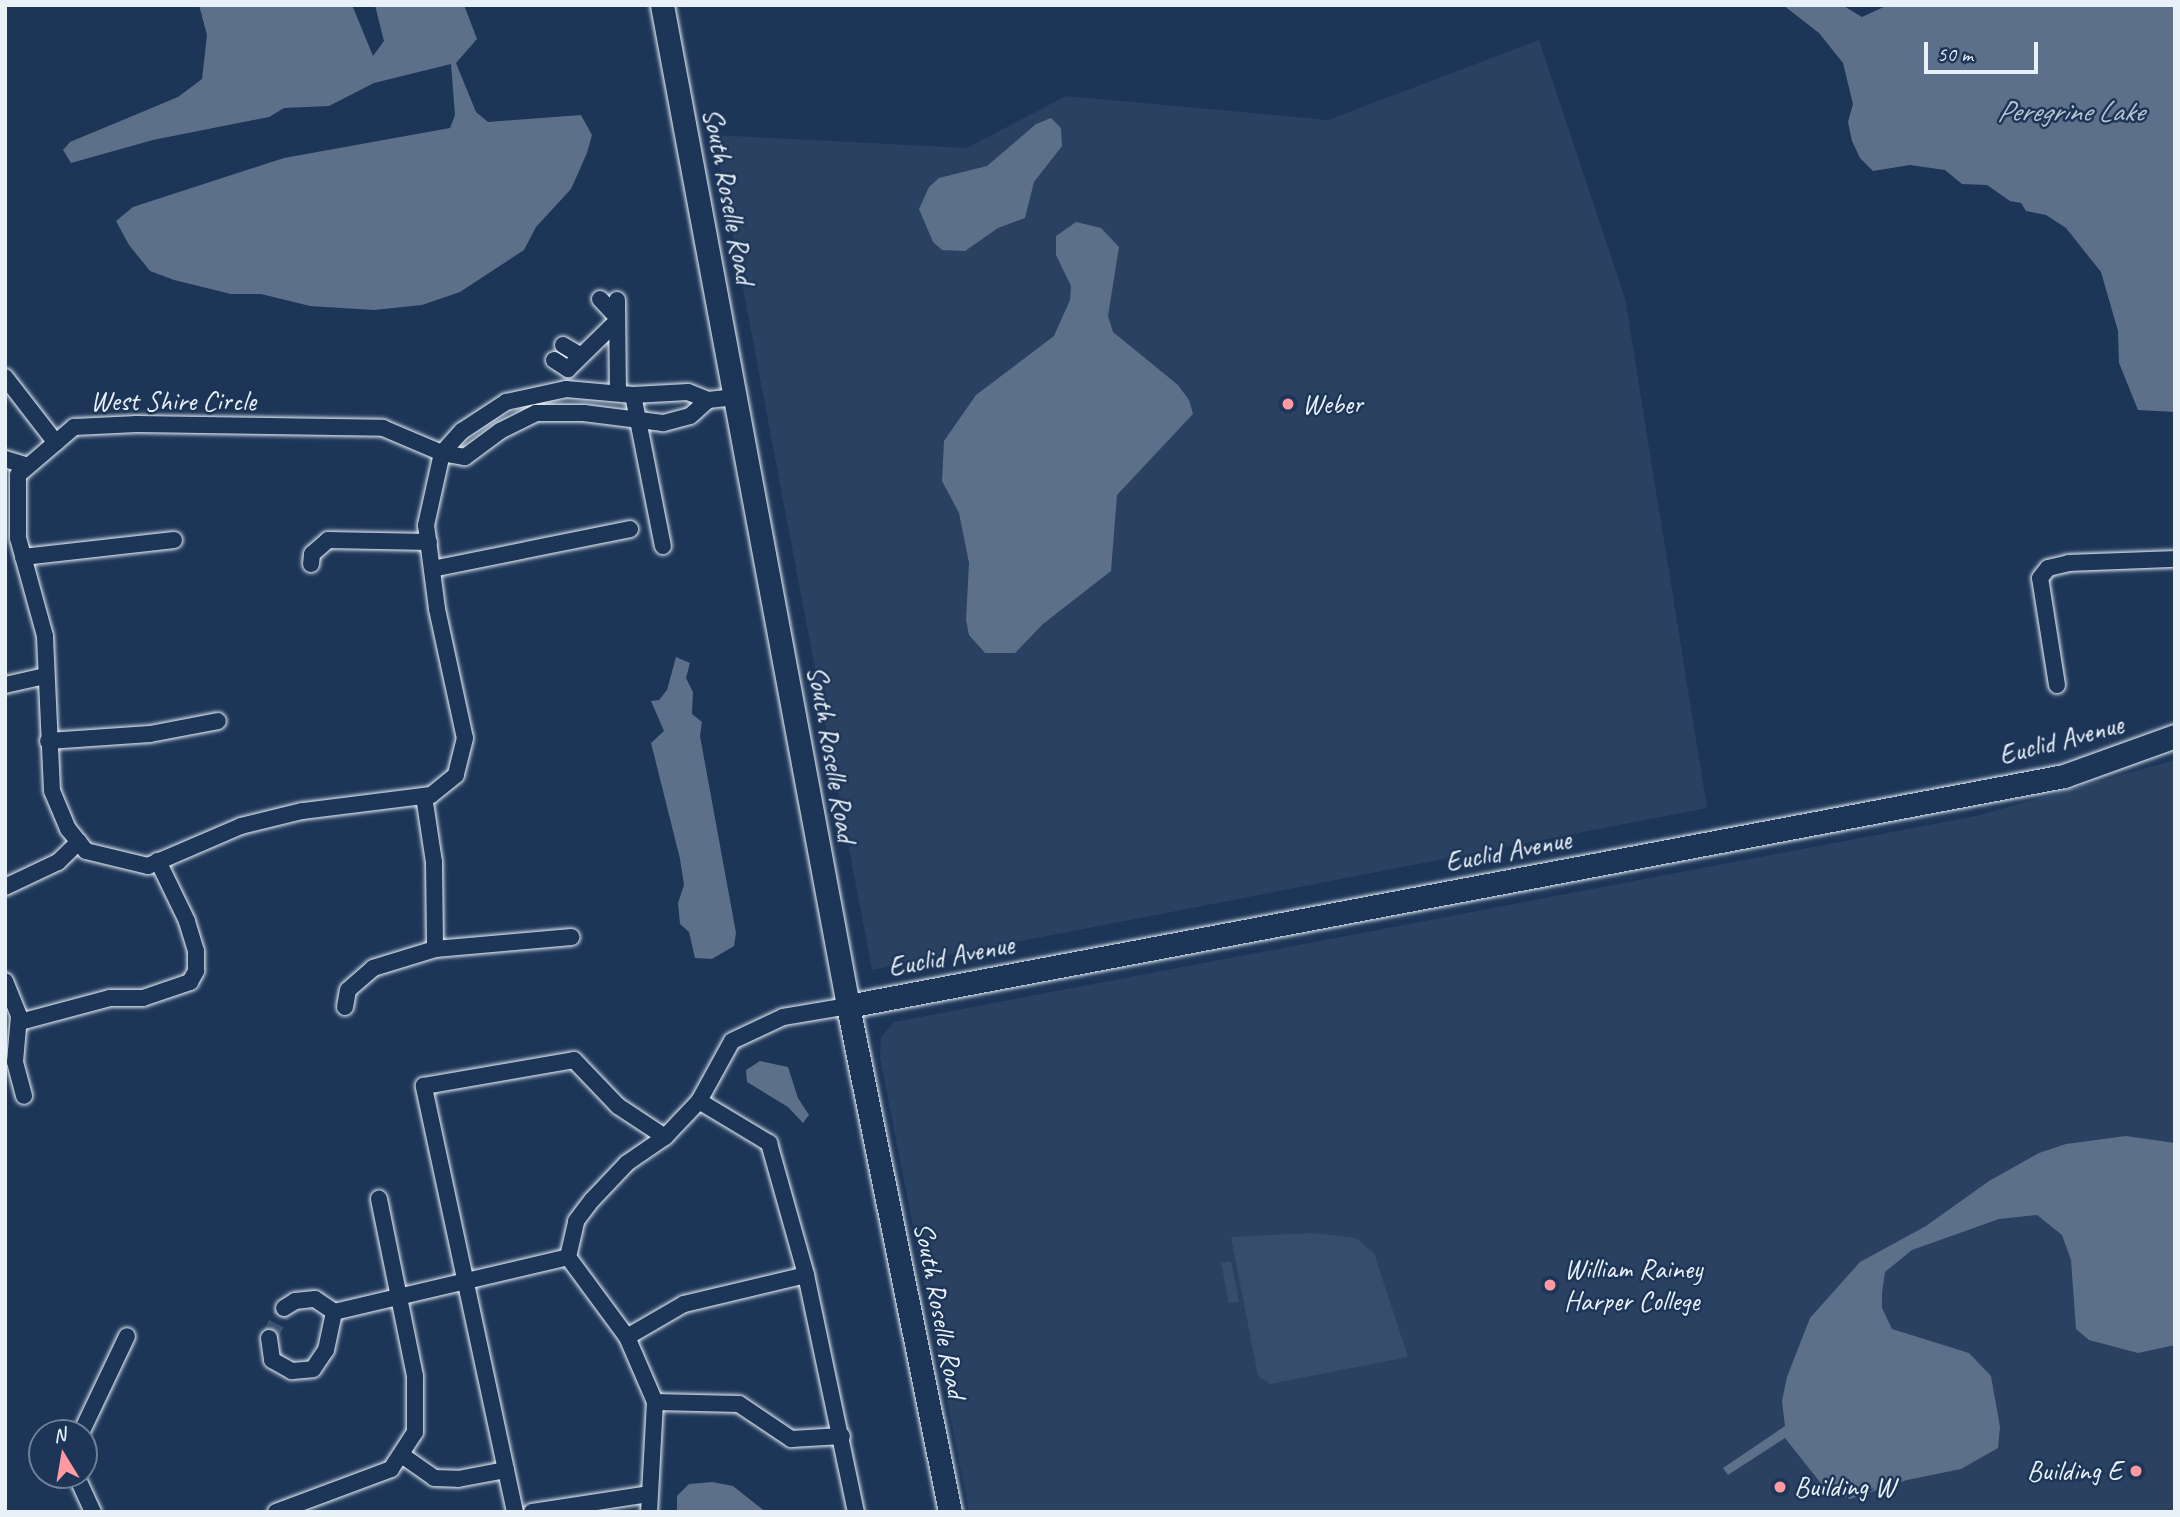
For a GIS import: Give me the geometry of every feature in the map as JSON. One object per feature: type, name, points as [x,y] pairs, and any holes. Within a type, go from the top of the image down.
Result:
[{"type":"main road","name":"South Roselle Road","points":[[662,5],[848,1006],[950,1512]]},
{"type":"main road","name":"Euclid Avenue","points":[[848,1006],[2064,776],[2175,736]]},
{"type":"street","points":[[600,299],[615,313],[626,394],[638,420],[663,546]]},
{"type":"street","points":[[554,359],[568,369],[585,345],[615,313]]},
{"type":"street","points":[[563,345],[585,345]]},
{"type":"street","points":[[5,377],[56,443]]},
{"type":"street","name":"West Shire Circle","points":[[442,453],[463,431],[506,402],[566,388],[626,394],[688,392],[708,400],[736,397]]},
{"type":"street","name":"West Shire Circle","points":[[28,466],[74,427],[383,428],[442,453],[465,457],[500,431],[536,414],[663,423],[690,416],[708,400]]},
{"type":"street","points":[[28,466],[18,475],[18,538],[45,636],[52,791],[86,851],[148,866],[241,827],[302,811],[424,796],[456,775],[465,738],[426,525],[442,453]]},
{"type":"street","points":[[5,459],[28,466]]},
{"type":"street","points":[[432,569],[630,529]]},
{"type":"street","points":[[311,564],[312,554],[328,540],[429,542]]},
{"type":"street","points":[[23,557],[174,541]]},
{"type":"street","points":[[2057,685],[2040,578],[2048,568],[2069,563],[2175,559]]},
{"type":"street","points":[[5,685],[45,676]]},
{"type":"street","points":[[48,741],[150,734],[218,721]]},
{"type":"street","points":[[424,796],[434,862],[435,949]]},
{"type":"street","points":[[5,887],[58,862],[79,842]]},
{"type":"street","points":[[20,1021],[110,999],[143,998],[190,982],[196,951],[187,921],[158,861]]},
{"type":"street","points":[[345,1007],[348,990],[373,968],[435,949],[571,937]]},
{"type":"street","points":[[5,981],[20,1021],[15,1062],[24,1096]]},
{"type":"street","points":[[649,1512],[655,1402],[627,1337],[568,1257],[576,1221],[627,1163],[665,1137],[699,1101],[732,1041],[783,1017],[848,1006]]},
{"type":"street","points":[[515,1512],[424,1086],[573,1060],[618,1107],[665,1137]]},
{"type":"street","points":[[699,1101],[769,1143],[806,1275],[856,1512]]},
{"type":"street","points":[[276,1512],[391,1469],[403,1456],[415,1432],[418,1406],[379,1199]]},
{"type":"street","points":[[284,1308],[295,1301],[315,1299],[334,1312],[568,1257]]},
{"type":"street","points":[[627,1337],[684,1304],[806,1275]]},
{"type":"street","points":[[270,1338],[272,1360],[292,1371],[313,1369],[326,1350],[334,1312]]},
{"type":"street","points":[[88,1419],[127,1336]]},
{"type":"street","points":[[655,1402],[738,1404],[791,1439],[842,1436]]},
{"type":"street","points":[[403,1456],[434,1478],[458,1479],[506,1470]]},
{"type":"street","points":[[82,1489],[93,1512]]},
{"type":"street","points":[[532,1512],[649,1493]]},
{"type":"shaded area","points":[[1539,40],[1625,298],[1707,808],[872,970],[714,135],[967,148],[1066,96],[1328,120]]},
{"type":"shaded area","name":"William Rainey Harper College","points":[[2175,760],[2175,1512],[969,1512],[880,1058],[881,1037],[894,1022],[1976,816]]},
{"type":"shaded area","points":[[1312,1233],[1356,1238],[1374,1253],[1408,1357],[1270,1384],[1258,1376],[1231,1237]]},
{"type":"shaded area","points":[[1231,1261],[1239,1301],[1229,1303],[1221,1263]]},
{"type":"water","points":[[199,5],[352,5],[373,56],[384,41],[375,5],[464,5],[477,39],[456,63],[476,112],[488,122],[581,115],[592,135],[587,153],[571,189],[536,227],[524,250],[460,292],[422,305],[374,310],[310,306],[261,294],[231,294],[174,280],[150,271],[129,245],[116,221],[133,207],[284,158],[450,128],[455,115],[451,64],[374,83],[329,106],[284,108],[269,117],[153,140],[71,163],[63,150],[70,142],[178,97],[202,79],[207,35]]},
{"type":"water","name":"Peregrine Lake","points":[[1783,5],[1842,5],[1862,17],[1888,5],[2175,5],[2175,412],[2138,410],[2119,363],[2118,331],[2101,272],[2066,228],[2046,215],[2026,211],[2021,203],[2010,201],[1987,185],[1962,184],[1945,170],[1910,165],[1873,171],[1860,158],[1852,141],[1848,122],[1853,104],[1843,63],[1819,33]]},
{"type":"water","points":[[1051,118],[1061,128],[1062,146],[1034,182],[1025,218],[998,228],[965,251],[942,250],[933,242],[919,209],[929,187],[939,178],[987,166],[1036,124]]},
{"type":"water","points":[[1076,222],[1101,228],[1119,247],[1108,316],[1113,332],[1178,385],[1189,400],[1193,414],[1117,495],[1111,571],[1043,624],[1015,653],[985,653],[969,635],[966,620],[969,563],[959,513],[942,481],[944,441],[976,395],[1054,336],[1070,300],[1071,286],[1056,255],[1056,236]]},
{"type":"water","points":[[676,657],[690,663],[686,678],[693,692],[692,714],[702,722],[700,736],[736,933],[734,946],[712,959],[695,958],[689,932],[680,924],[678,903],[684,885],[680,859],[651,743],[664,731],[651,701],[659,700],[667,690]]},
{"type":"water","points":[[760,1061],[788,1067],[798,1098],[809,1115],[803,1123],[788,1107],[747,1082],[746,1070]]},
{"type":"water","points":[[2126,1136],[2175,1143],[2175,1345],[2138,1353],[2089,1340],[2076,1329],[2071,1260],[2062,1235],[2037,1215],[1999,1219],[1912,1250],[1885,1272],[1882,1293],[1882,1308],[1892,1329],[1969,1353],[1991,1376],[2000,1427],[1998,1448],[1961,1469],[1907,1480],[1850,1499],[1827,1491],[1785,1438],[1728,1475],[1723,1468],[1785,1426],[1782,1401],[1787,1377],[1810,1318],[1860,1262],[1926,1226],[1989,1181],[2039,1153],[2066,1144]]},
{"type":"water","points":[[712,1482],[733,1486],[766,1512],[677,1512],[677,1496],[689,1484]]},
{"type":"tunnel","points":[[269,1338],[284,1308]]},
{"type":"place","name":"Weber","points":[[1288,404]]},
{"type":"place","name":"William Rainey Harper College","points":[[1550,1285]]},
{"type":"place","name":"Building E","points":[[2136,1471]]},
{"type":"place","name":"Building W","points":[[1780,1487]]}]
